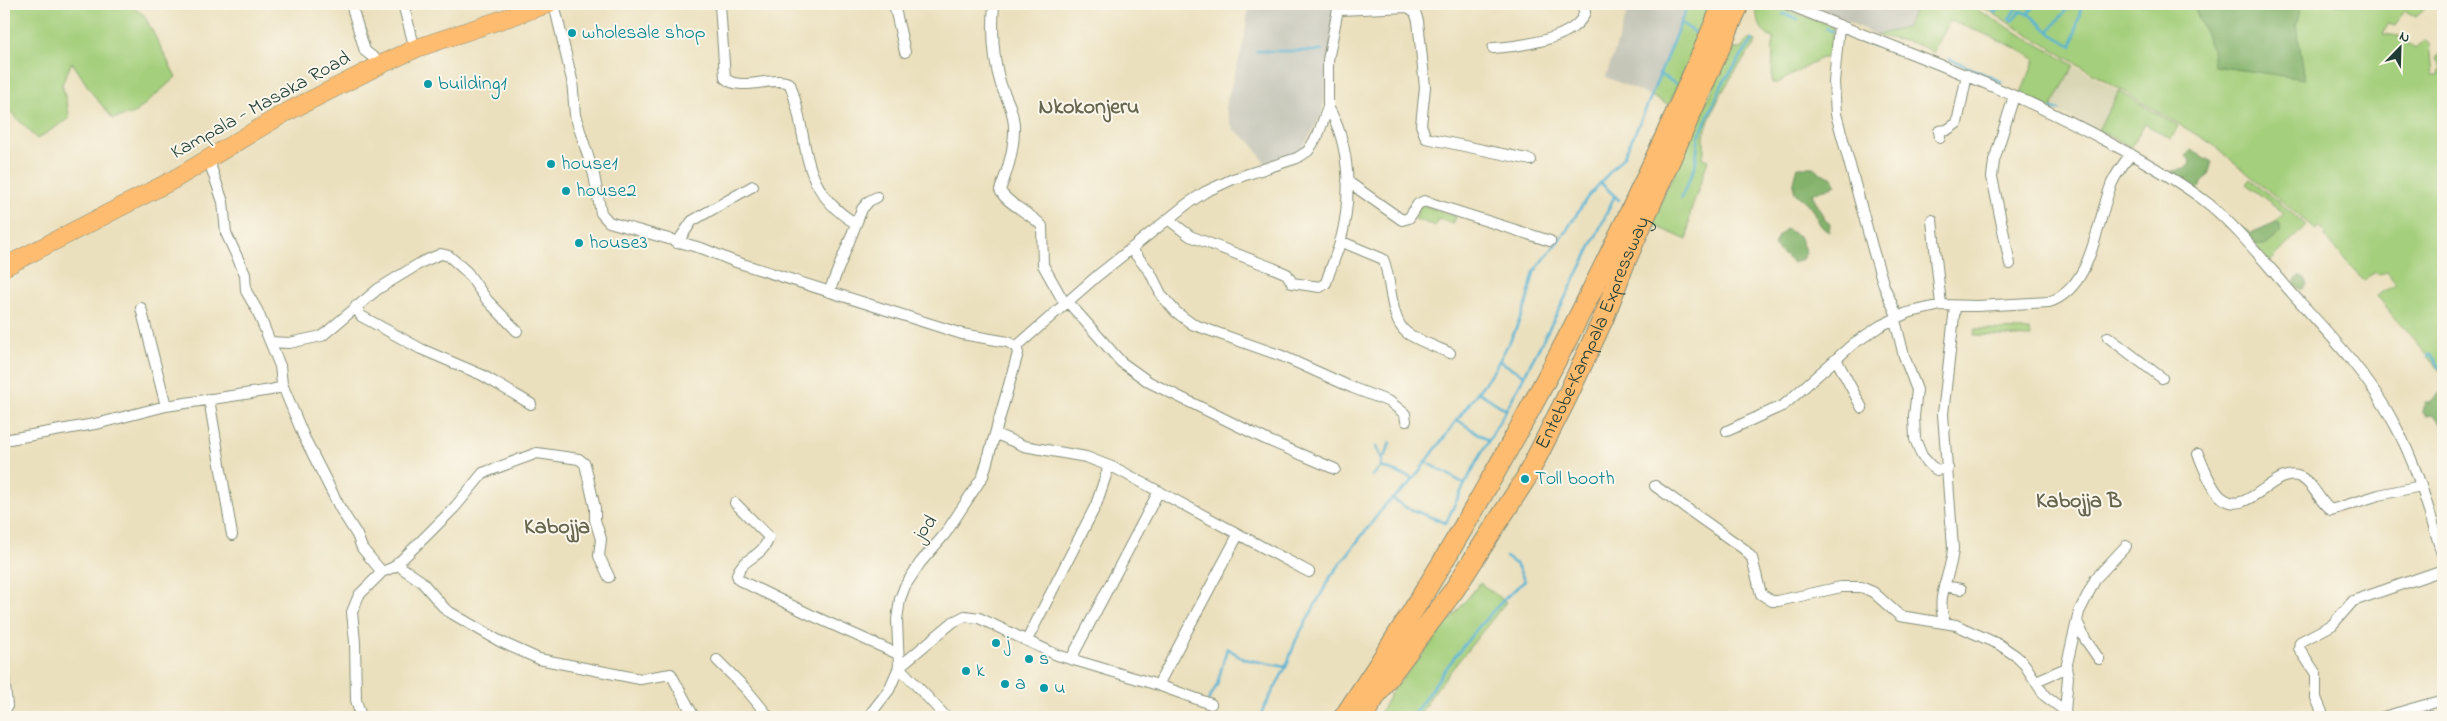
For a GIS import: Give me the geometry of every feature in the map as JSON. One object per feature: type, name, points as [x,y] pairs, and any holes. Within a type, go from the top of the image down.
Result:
[{"type":"highway","name":"Kampala - Masaka Road","points":[[4,267],[172,180],[283,114],[382,64],[415,49],[548,4]]},
{"type":"highway","name":"Entebbe–Kampala Expressway","points":[[1362,717],[1384,684],[1454,590],[1531,469],[1604,317],[1716,40],[1723,4]]},
{"type":"highway","name":"Entebbe–Kampala Expressway","points":[[1344,717],[1403,631],[1475,509],[1564,347],[1716,40],[1739,4]]},
{"type":"street","points":[[351,4],[365,51],[382,64]]},
{"type":"street","points":[[403,4],[415,49]]},
{"type":"street","points":[[554,4],[572,80],[575,115],[594,175],[601,213],[609,222],[677,243],[704,249],[732,261],[962,334],[1008,342],[1016,347],[1168,219],[1205,192],[1233,179],[1297,158],[1308,151],[1318,135],[1328,107],[1328,60],[1339,7],[1408,7],[1415,12],[1418,21],[1425,87],[1421,125],[1426,138],[1531,160]]},
{"type":"street","points":[[720,4],[725,78],[732,82],[758,84],[782,81],[790,84],[815,184],[833,208],[855,223]]},
{"type":"street","points":[[894,4],[905,52]]},
{"type":"street","points":[[995,4],[998,29]]},
{"type":"street","points":[[995,4],[992,27],[996,55],[1002,85],[1010,101],[1014,127],[1009,165],[1000,190],[1003,196],[1034,216],[1042,226],[1043,266],[1067,303],[1121,362],[1149,382],[1266,439],[1335,469]]},
{"type":"street","points":[[1493,48],[1510,47],[1561,36],[1582,18],[1585,12],[1581,4]]},
{"type":"street","points":[[1787,4],[1967,75],[2071,121],[2131,154],[2209,205],[2236,230],[2326,331],[2372,389],[2395,424],[2421,486],[2443,557]]},
{"type":"street","points":[[1840,25],[1834,82],[1836,114],[1873,250],[1896,319],[1904,356],[1917,390],[1914,416],[1916,439],[1922,456],[1931,466],[1937,470],[1948,468]]},
{"type":"street","points":[[1940,138],[1939,131],[1947,130],[1957,123],[1967,75]]},
{"type":"street","points":[[2010,264],[1992,177],[2014,96]]},
{"type":"street","points":[[1168,219],[1190,236],[1287,274],[1292,284],[1320,287],[1326,283],[1340,241],[1348,192],[1338,125],[1328,107]]},
{"type":"street","points":[[1728,431],[1784,405],[1836,359],[1868,334],[1896,319],[1927,307],[1941,305],[1955,307],[2049,302],[2067,292],[2092,248],[2112,182],[2131,154]]},
{"type":"street","points":[[214,155],[211,166],[223,202],[226,233],[245,274],[246,291],[280,366],[282,384],[304,437],[340,508],[352,530],[357,535],[362,548],[382,572]]},
{"type":"street","points":[[1347,181],[1402,220],[1409,218],[1418,204],[1424,201],[1550,241]]},
{"type":"street","points":[[677,243],[692,221],[753,186]]},
{"type":"street","points":[[829,292],[855,223],[864,205],[877,197]]},
{"type":"street","points":[[1932,220],[1941,305]]},
{"type":"street","points":[[1340,241],[1383,259],[1401,327],[1407,333],[1450,353]]},
{"type":"street","points":[[1131,250],[1150,272],[1162,296],[1176,312],[1192,324],[1282,356],[1353,388],[1390,402],[1405,414],[1406,421]]},
{"type":"street","points":[[270,342],[308,340],[322,336],[345,318],[356,306],[400,276],[441,254],[449,256],[467,272],[487,300],[517,331]]},
{"type":"street","points":[[356,306],[361,316],[421,349],[482,375],[531,404]]},
{"type":"street","points":[[1945,622],[1940,600],[1951,567],[1953,548],[1943,414],[1955,307]]},
{"type":"street","points":[[141,308],[166,406]]},
{"type":"street","points":[[2108,337],[2162,378]]},
{"type":"street","name":"jod","points":[[899,667],[897,620],[904,586],[976,489],[983,476],[1018,353],[1016,347]]},
{"type":"street","points":[[1836,359],[1862,408]]},
{"type":"street","points":[[4,440],[100,423],[166,406],[271,390],[282,387],[282,384]]},
{"type":"street","points":[[209,399],[232,535]]},
{"type":"street","points":[[996,434],[1024,446],[1070,453],[1109,466],[1309,572]]},
{"type":"street","points":[[362,717],[356,700],[352,612],[359,595],[382,572],[398,562],[455,507],[483,473],[536,453],[580,459],[585,464],[595,508],[595,520],[600,539],[599,556],[609,577]]},
{"type":"street","points":[[2198,454],[2219,495],[2228,502],[2240,502],[2280,479],[2293,476],[2304,480],[2325,506],[2332,510],[2379,495],[2421,486]]},
{"type":"street","points":[[1026,640],[1059,581],[1096,504],[1109,466]]},
{"type":"street","points":[[1655,486],[1744,548],[1752,558],[1762,594],[1772,601],[1841,587],[1861,587],[1873,592],[1900,616],[1945,622],[1979,635],[2016,656],[2025,665],[2045,696],[2066,714]]},
{"type":"street","points":[[1071,659],[1159,491]]},
{"type":"street","points":[[736,503],[769,537],[766,547],[741,565],[737,575],[739,580],[898,654]]},
{"type":"street","points":[[1158,685],[1238,535]]},
{"type":"street","points":[[2066,714],[2068,678],[2066,668],[2077,620],[2085,598],[2096,578],[2126,546]]},
{"type":"street","points":[[398,562],[402,568],[421,581],[446,610],[501,642],[540,659],[640,679],[671,674],[694,717]]},
{"type":"street","points":[[2324,717],[2316,698],[2317,679],[2299,648],[2300,642],[2332,625],[2353,601],[2443,570]]},
{"type":"street","points":[[1944,586],[1961,589]]},
{"type":"street","points":[[868,717],[889,690],[899,667],[953,622],[965,616],[979,618],[1071,659],[1158,685],[1211,704]]},
{"type":"street","points":[[2077,620],[2084,639],[2100,659]]},
{"type":"street","points":[[717,660],[746,689],[769,717]]},
{"type":"street","points":[[899,667],[946,717]]},
{"type":"street","points":[[2036,682],[2066,668]]},
{"type":"street","points":[[4,676],[7,706],[4,715]]},
{"type":"street","points":[[2383,717],[2443,700]]},
{"type":"shaded area","points":[[1249,4],[1336,4],[1322,115],[1301,150],[1284,159],[1265,163],[1251,142],[1233,129],[1225,107],[1244,41]]},
{"type":"shaded area","points":[[1613,4],[1688,4],[1651,96],[1606,77],[1627,13]]},
{"type":"shaded area","points":[[1821,4],[1918,4],[1905,28],[1876,35],[1820,8]]},
{"type":"shaded area","points":[[2074,65],[2119,91],[2098,130],[2051,108]]},
{"type":"green space","points":[[4,4],[128,4],[144,15],[176,77],[135,113],[113,119],[92,93],[72,62],[62,84],[70,118],[37,139],[9,110],[4,114]]},
{"type":"green space","points":[[1688,4],[1714,4],[1669,105],[1651,96]]},
{"type":"green space","points":[[1758,4],[1768,4],[1833,26],[1831,58],[1821,58],[1778,83],[1772,83],[1773,38],[1765,33],[1760,26],[1755,7]]},
{"type":"green space","points":[[1918,4],[1967,4],[2074,65],[2051,108],[2020,95],[2035,60],[1994,38],[1950,21],[1933,53],[1913,43],[1876,35],[1905,28]]},
{"type":"green space","points":[[1977,4],[2430,4],[2416,17],[2404,10],[2395,26],[2388,24],[2383,34],[2399,36],[2415,49],[2425,39],[2429,43],[2432,76],[2439,76],[2441,67],[2436,58],[2439,53],[2443,57],[2443,374],[2377,296],[2396,284],[2387,272],[2379,274],[2374,272],[2364,281],[2324,236],[2326,233],[2319,226],[2316,230],[2212,144]]},
{"type":"green space","points":[[2193,4],[2302,4],[2296,24],[2305,79],[2214,66],[2212,49]]},
{"type":"green space","points":[[1751,39],[1756,41],[1755,45],[1726,86],[1714,108],[1705,132],[1702,158],[1708,160],[1690,214],[1687,240],[1651,224],[1731,49],[1741,49],[1746,41]]},
{"type":"green space","points":[[2119,91],[2178,126],[2171,139],[2145,124],[2131,147],[2098,130]]},
{"type":"green space","points":[[2191,150],[2212,162],[2208,175],[2196,192],[2176,179],[2172,171],[2186,169],[2191,162],[2186,156]]},
{"type":"green space","points":[[1798,167],[1813,167],[1833,178],[1836,185],[1812,194],[1825,220],[1830,224],[1829,232],[1821,226],[1808,204],[1794,191]]},
{"type":"green space","points":[[2250,179],[2306,225],[2270,262],[2255,245],[2284,213],[2246,184]]},
{"type":"green space","points":[[1420,204],[1456,217],[1453,224],[1438,219],[1435,226],[1415,219]]},
{"type":"green space","points":[[2276,222],[2280,225],[2280,233],[2264,246],[2248,241],[2240,228],[2242,226],[2251,233]]},
{"type":"green space","points":[[1786,229],[1799,236],[1806,253],[1802,259],[1793,263],[1774,246],[1778,236]]},
{"type":"green space","points":[[2299,277],[2303,277],[2307,283],[2303,289],[2299,289],[2295,285],[2295,281]]},
{"type":"green space","points":[[1975,329],[2030,330],[2031,337],[1974,335]]},
{"type":"green space","points":[[2443,390],[2443,426],[2434,415],[2426,416],[2422,411],[2425,402],[2430,402]]},
{"type":"green space","points":[[1480,583],[1506,602],[1433,693],[1418,717],[1378,717],[1391,693]]},
{"type":"waterway","points":[[1259,717],[1286,667],[1296,640],[1331,576],[1386,504],[1409,485],[1494,370],[1512,337],[1526,305],[1534,272],[1566,231],[1587,198],[1624,156],[1645,111],[1688,4]]},
{"type":"waterway","points":[[1756,4],[1762,6]]},
{"type":"waterway","points":[[1984,4],[1996,13],[1999,4]]},
{"type":"waterway","points":[[2027,14],[2037,4]]},
{"type":"waterway","points":[[2050,30],[2071,4]]},
{"type":"waterway","points":[[2029,6],[2019,6],[2009,19],[2012,21],[2021,11],[2030,15],[2053,35],[2072,46],[2082,4]]},
{"type":"waterway","points":[[1783,14],[1798,19]]},
{"type":"waterway","points":[[1680,22],[1699,36]]},
{"type":"waterway","points":[[1826,28],[1833,32]]},
{"type":"waterway","points":[[1841,34],[1875,46]]},
{"type":"waterway","points":[[1681,198],[1695,167],[1699,136],[1723,83],[1753,40]]},
{"type":"waterway","points":[[1256,51],[1322,51]]},
{"type":"waterway","points":[[1950,59],[2002,82]]},
{"type":"waterway","points":[[1659,74],[1676,84]]},
{"type":"waterway","points":[[2051,108],[2059,110]]},
{"type":"waterway","points":[[1601,183],[1619,200]]},
{"type":"waterway","points":[[1393,499],[1405,507],[1446,523],[1566,297],[1614,197]]},
{"type":"waterway","points":[[2428,356],[2431,354],[2441,369]]},
{"type":"waterway","points":[[1499,361],[1524,375]]},
{"type":"waterway","points":[[1477,391],[1505,409]]},
{"type":"waterway","points":[[1456,419],[1488,440]]},
{"type":"waterway","points":[[1390,442],[1386,455],[1382,458],[1381,467],[1412,478]]},
{"type":"waterway","points":[[1376,447],[1382,458]]},
{"type":"waterway","points":[[1425,461],[1463,483]]},
{"type":"waterway","points":[[1372,476],[1381,467]]},
{"type":"waterway","points":[[1412,717],[1464,645],[1494,610],[1525,581],[1516,564],[1506,557]]},
{"type":"waterway","points":[[1208,701],[1217,685],[1227,648],[1244,659],[1286,667]]},
{"type":"place","name":"wholesale shop","points":[[572,33]]},
{"type":"place","name":"building1","points":[[428,84]]},
{"type":"place","name":"house1","points":[[551,164]]},
{"type":"place","name":"house2","points":[[566,191]]},
{"type":"place","name":"house3","points":[[579,243]]},
{"type":"place","name":"Toll booth","points":[[1525,479]]},
{"type":"place","name":"j","points":[[996,643]]},
{"type":"place","name":"s","points":[[1029,659]]},
{"type":"place","name":"k","points":[[966,671]]},
{"type":"place","name":"a","points":[[1005,684]]},
{"type":"place","name":"u","points":[[1044,688]]},
{"type":"district","name":"Nkokonjeru","points":[[1089,108]]},
{"type":"district","name":"Kabojja B","points":[[2079,502]]},
{"type":"district","name":"Kabojja","points":[[557,528]]}]
